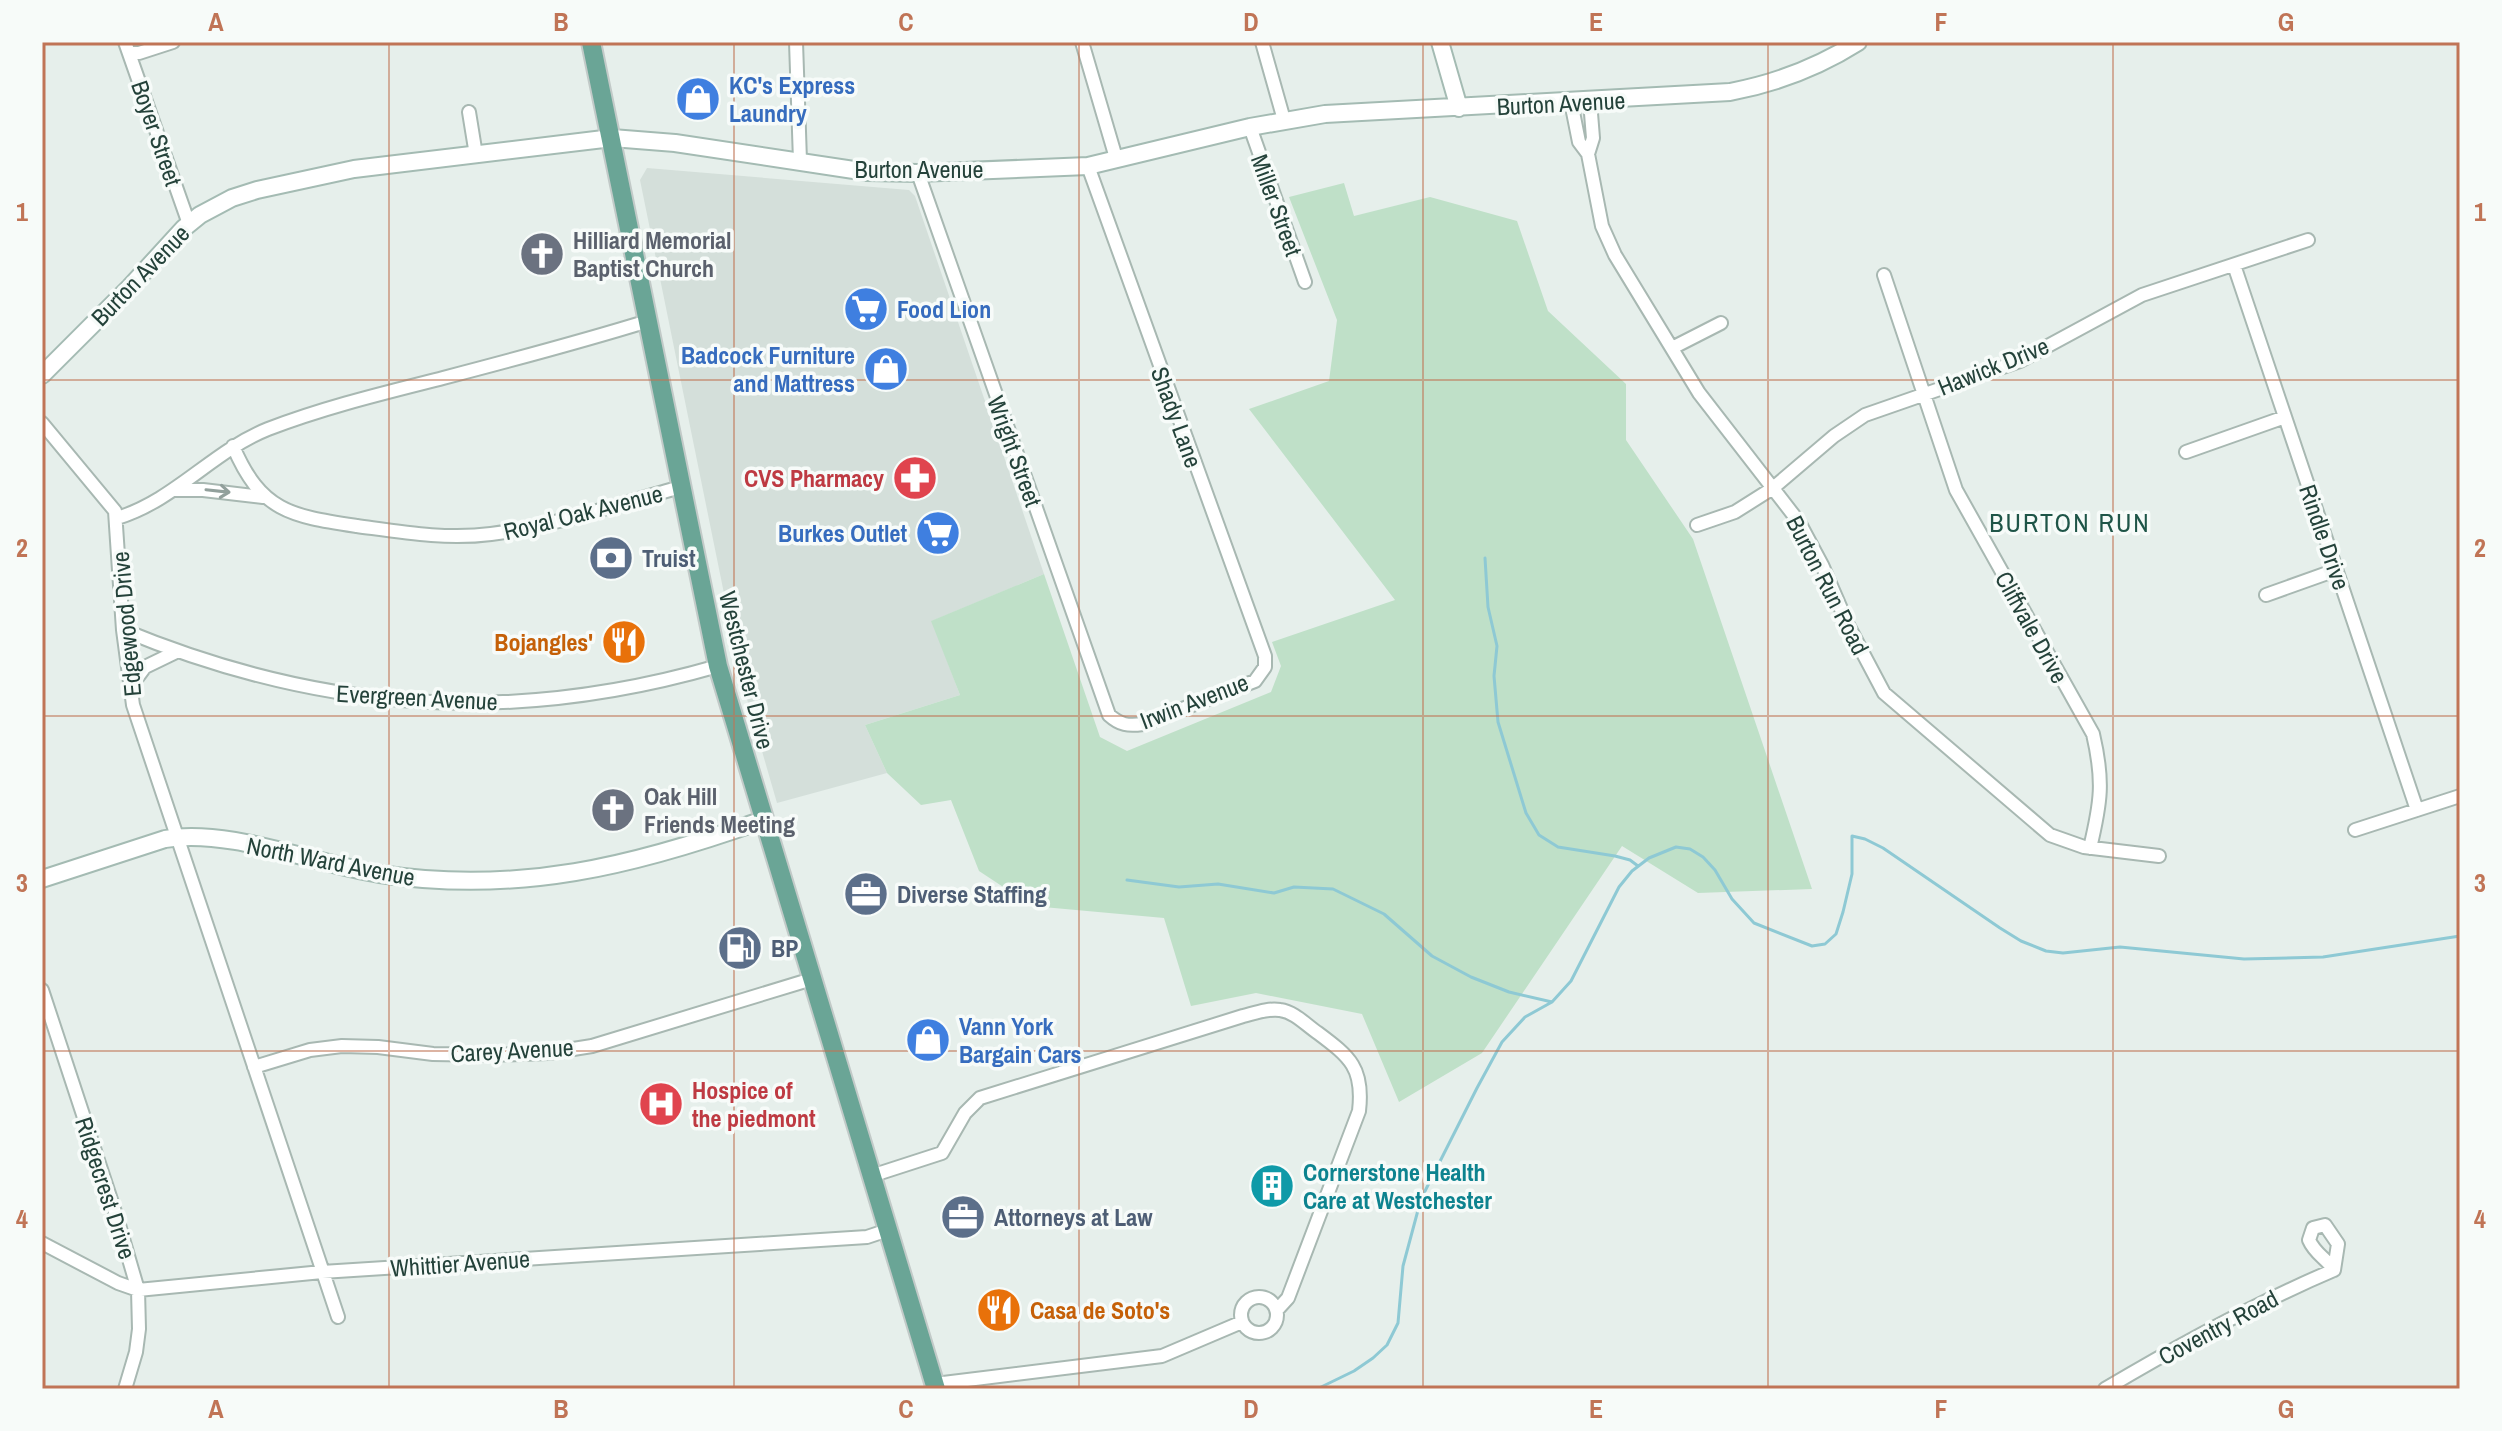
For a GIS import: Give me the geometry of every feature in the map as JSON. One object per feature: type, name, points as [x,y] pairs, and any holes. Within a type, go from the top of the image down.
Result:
[{"type":"main road","name":"Westchester Drive","points":[[591,42],[718,666],[935,1387]]},
{"type":"street","points":[[127,47],[139,53],[173,42]]},
{"type":"street","points":[[796,42],[800,161]]},
{"type":"street","points":[[1082,42],[1116,158]]},
{"type":"street","points":[[1262,42],[1284,120]]},
{"type":"street","points":[[1440,42],[1459,108]]},
{"type":"street","name":"Burton Avenue","points":[[42,375],[200,215],[232,198],[257,190],[354,169],[612,138],[675,143],[867,172],[1088,166],[1250,127],[1325,114],[1720,93],[1759,87],[1810,70],[1858,42]]},
{"type":"street","name":"Boyer Street","points":[[127,47],[189,224]]},
{"type":"street","name":"Burton Run Road","points":[[1588,154],[1593,138],[1590,101]]},
{"type":"street","name":"Burton Run Road","points":[[1571,102],[1579,142],[1588,154],[1602,226],[1615,255],[1699,393],[1799,522],[1884,693],[2050,835],[2090,848],[2159,856]]},
{"type":"street","points":[[469,112],[476,155]]},
{"type":"street","name":"Miller Street","points":[[1250,127],[1305,282]]},
{"type":"street","name":"Shady Lane","points":[[1088,166],[1265,656],[1265,667]]},
{"type":"street","name":"Wright Street","points":[[918,173],[1103,699],[1109,715],[1119,724]]},
{"type":"street","name":"Hawick Drive","points":[[1697,525],[1735,512],[1773,488],[1834,436],[1865,415],[2020,361],[2142,295],[2308,240]]},
{"type":"street","name":"Rindle Drive","points":[[2234,265],[2417,810]]},
{"type":"street","name":"Cliffvale Drive","points":[[1884,275],[1956,490],[2093,734],[2101,769],[2101,803],[2090,848]]},
{"type":"street","name":"Edgewood Drive","points":[[338,1317],[133,705],[123,630],[117,518],[131,514],[173,490],[233,446],[264,431],[347,402],[648,321]]},
{"type":"street","points":[[1672,348],[1721,323]]},
{"type":"street","points":[[2186,452],[2285,417]]},
{"type":"street","points":[[42,423],[115,511],[117,518]]},
{"type":"street","points":[[233,446],[243,471],[263,497]]},
{"type":"street","name":"Royal Oak Avenue","points":[[263,497],[308,517],[408,533],[452,536],[490,534],[543,525],[681,487]]},
{"type":"street","points":[[173,490],[263,497]]},
{"type":"street","points":[[2266,595],[2336,570]]},
{"type":"street","name":"Evergreen Avenue","points":[[123,630],[240,672],[298,686],[384,700],[505,703],[643,685],[718,666]]},
{"type":"street","points":[[131,686],[145,667],[178,651]]},
{"type":"street","name":"Irwin Avenue","points":[[1119,724],[1143,724],[1203,702],[1255,681],[1265,667]]},
{"type":"street","points":[[2355,830],[2460,796]]},
{"type":"street","name":"North Ward Avenue","points":[[42,879],[178,837],[237,843],[382,874],[458,881],[546,878],[680,849],[763,820]]},
{"type":"street","name":"Carey Avenue","points":[[254,1067],[310,1050],[342,1046],[433,1054],[548,1053],[592,1046],[812,979]]},
{"type":"street","name":"Ridgecrest Drive","points":[[42,990],[138,1290],[137,1340],[125,1389]]},
{"type":"street","points":[[871,1176],[942,1153],[965,1113],[980,1098],[1243,1016],[1283,1010],[1300,1019],[1348,1056],[1358,1074],[1361,1091],[1359,1111],[1288,1298],[1277,1310],[1276,1322],[1268,1331],[1256,1333],[1242,1322],[1244,1304],[1254,1297],[1265,1297],[1277,1310]]},
{"type":"street","name":"Whittier Avenue","points":[[42,1243],[118,1283],[138,1290],[322,1272],[867,1237],[888,1230]]},
{"type":"street","name":"Coventry Road","points":[[2105,1389],[2190,1339],[2334,1270]]},
{"type":"street","points":[[935,1387],[1162,1356],[1242,1322]]},
{"type":"shaded area","points":[[647,168],[909,190],[915,196],[1044,574],[932,621],[960,695],[865,725],[887,773],[777,803],[742,682],[640,180]]},
{"type":"green space","points":[[1344,183],[1354,216],[1430,197],[1517,221],[1548,311],[1626,384],[1626,440],[1693,539],[1812,889],[1698,893],[1622,846],[1482,1053],[1399,1102],[1362,1014],[1256,993],[1191,1006],[1164,918],[1032,906],[979,871],[951,800],[921,805],[887,773],[865,725],[960,695],[931,621],[1044,574],[1100,737],[1127,751],[1271,692],[1281,666],[1272,642],[1395,600],[1249,409],[1329,381],[1337,320],[1289,197]]},
{"type":"waterway","points":[[1485,558],[1488,607],[1497,646],[1494,676],[1498,722],[1526,813],[1539,835],[1558,847],[1615,856],[1638,866]]},
{"type":"waterway","points":[[1317,1389],[1354,1371],[1387,1345],[1398,1323],[1403,1266],[1421,1199],[1502,1042],[1525,1017],[1552,1002],[1571,981],[1619,887],[1632,871],[1649,858],[1676,847],[1690,849],[1703,857],[1715,870],[1732,899],[1754,923],[1812,946],[1825,944],[1836,934],[1852,874],[1852,836],[1883,848],[2000,928],[2046,951],[2063,953],[2120,947],[2244,959],[2323,957],[2460,936]]},
{"type":"waterway","points":[[1127,880],[1179,887],[1218,884],[1274,893],[1294,887],[1333,889],[1384,914],[1432,956],[1471,977],[1509,992],[1552,1002]]},
{"type":"place","name":"KC's Express Laundry","points":[[698,99]]},
{"type":"place","name":"Hilliard Memorial Baptist Church","points":[[542,254]]},
{"type":"place","name":"Food Lion","points":[[866,309]]},
{"type":"place","name":"Badcock Furniture and Mattress","points":[[886,369]]},
{"type":"place","name":"CVS Pharmacy","points":[[915,478]]},
{"type":"place","name":"Burkes Outlet","points":[[938,533]]},
{"type":"place","name":"Truist","points":[[611,558]]},
{"type":"place","name":"Bojangles'","points":[[624,642]]},
{"type":"place","name":"Oak Hill Friends Meeting","points":[[613,810]]},
{"type":"place","name":"Diverse Staffing","points":[[866,894]]},
{"type":"place","name":"BP","points":[[740,948]]},
{"type":"place","name":"Vann York Bargain Cars","points":[[928,1040]]},
{"type":"place","name":"Hospice of the piedmont","points":[[661,1104]]},
{"type":"place","name":"Cornerstone Health Care at Westchester","points":[[1272,1186]]},
{"type":"place","name":"Attorneys at Law","points":[[963,1217]]},
{"type":"place","name":"Casa de Soto's","points":[[999,1310]]},
{"type":"district","name":"BURTON RUN","points":[[2070,522]]}]
